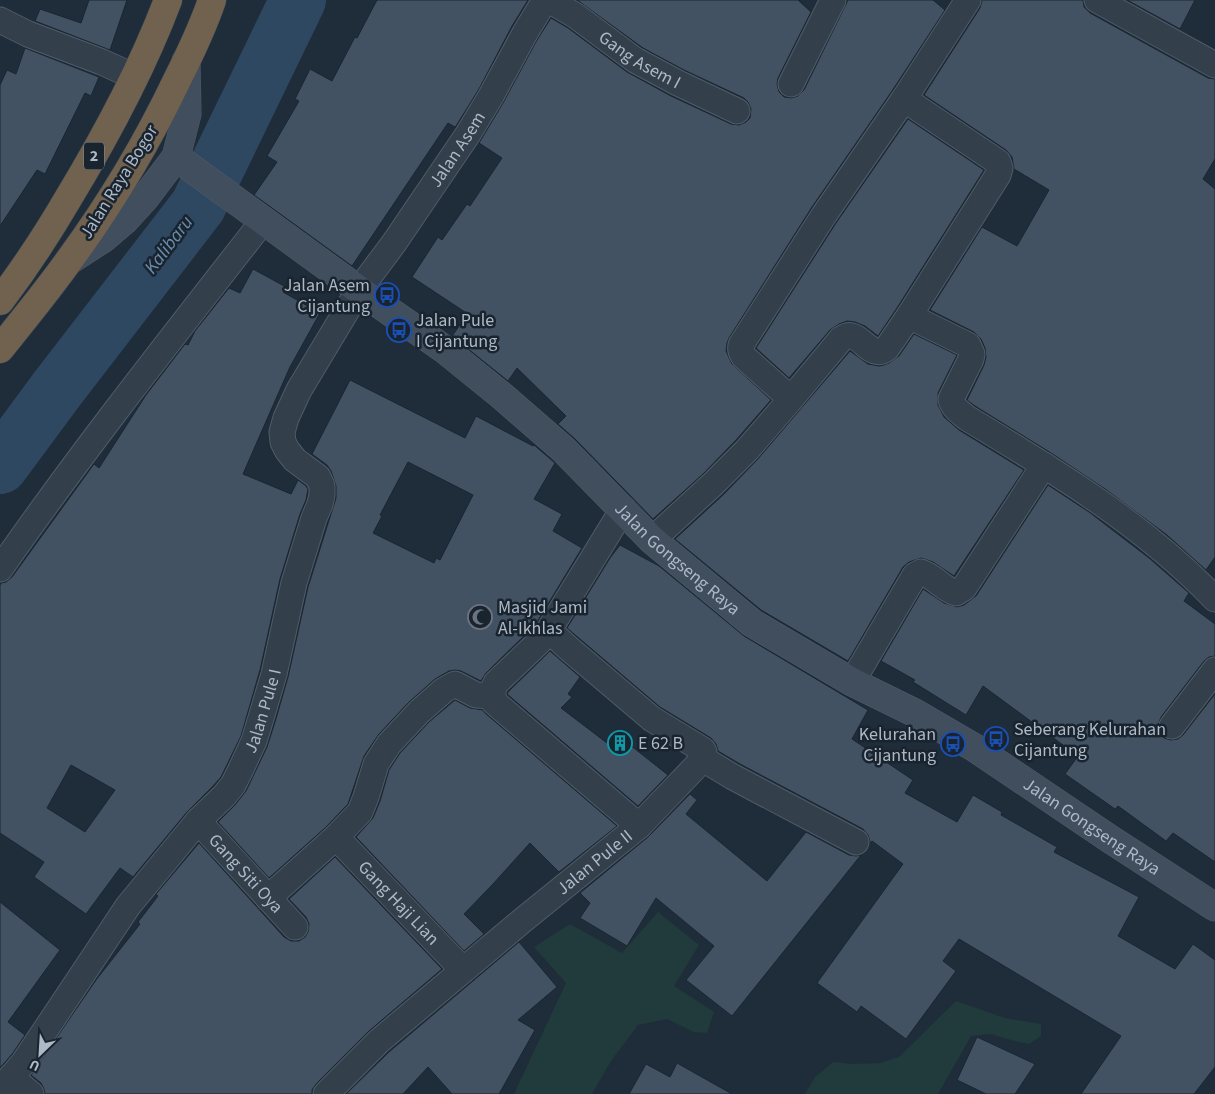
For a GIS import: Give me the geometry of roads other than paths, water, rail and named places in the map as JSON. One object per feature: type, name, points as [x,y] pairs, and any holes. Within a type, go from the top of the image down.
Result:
[{"type":"highway","name":"Jalan Raya Bogor","points":[[0,301],[20,275],[88,166],[135,77],[168,0]]},
{"type":"highway","name":"Jalan Raya Bogor","points":[[0,349],[70,260],[140,151],[168,100],[212,0]]},
{"type":"street","name":"Gang Asem I","points":[[547,0],[576,16],[635,60],[737,111]]},
{"type":"street","name":"Jalan Asem","points":[[359,290],[394,243],[468,134],[525,33],[547,0]]},
{"type":"street","points":[[791,84],[833,0]]},
{"type":"street","points":[[791,399],[741,353],[740,345],[824,215],[904,99],[968,0]]},
{"type":"street","points":[[1097,0],[1215,65]]},
{"type":"street","points":[[0,20],[28,34],[102,62],[135,77]]},
{"type":"street","points":[[70,260],[104,238],[125,220],[145,198],[185,164],[187,114],[186,61]]},
{"type":"street","points":[[652,540],[747,450],[841,339],[846,336],[852,336],[878,352],[882,352],[887,348],[998,175],[1000,168],[998,162],[904,99]]},
{"type":"street","name":"Jalan Gongseng Raya","points":[[185,164],[444,349],[563,449],[652,540],[752,622],[852,682],[916,713],[975,748],[1215,908]]},
{"type":"street","points":[[0,569],[160,354],[263,221]]},
{"type":"street","name":"Jalan Pule I","points":[[5,1084],[24,1062],[128,906],[198,821],[233,785],[254,741],[274,674],[294,583],[322,495],[322,486],[318,477],[294,460],[283,442],[282,432],[286,418],[300,390],[359,290]]},
{"type":"street","points":[[909,316],[968,345],[971,359],[951,399],[952,404],[967,418],[1044,465],[1122,518],[1196,578],[1215,599]]},
{"type":"street","points":[[852,682],[915,575],[921,572],[929,574],[948,590],[956,593],[964,588],[1044,465]]},
{"type":"street","points":[[493,699],[493,689],[496,683],[539,642],[548,630],[623,509]]},
{"type":"street","points":[[548,630],[652,719],[703,750],[703,759],[733,777],[856,842]]},
{"type":"street","points":[[1172,726],[1215,670]]},
{"type":"street","points":[[268,898],[336,837],[360,812],[376,764],[388,744],[419,712],[444,690],[455,684],[476,695],[493,699],[639,826]]},
{"type":"street","name":"Jalan Pule II","points":[[326,1094],[379,1041],[462,970],[639,826],[703,759]]},
{"type":"street","name":"Gang Siti Oya","points":[[198,821],[294,927]]},
{"type":"street","name":"Gang Haji Lian","points":[[336,837],[462,970]]},
{"type":"street","points":[[5,1084],[31,1094]]},
{"type":"waterway","name":"Kalibaru","points":[[0,466],[198,206],[298,0]]},
{"type":"place","name":"Jalan Asem Cijantung","points":[[387,295]]},
{"type":"place","name":"Jalan Pule I Cijantung","points":[[399,330]]},
{"type":"place","name":"Masjid Jami Al-Ikhlas","points":[[480,617]]},
{"type":"place","name":"Seberang Kelurahan Cijantung","points":[[996,739]]},
{"type":"place","name":"E 62 B","points":[[620,743]]},
{"type":"place","name":"Kelurahan Cijantung","points":[[953,744]]}]
